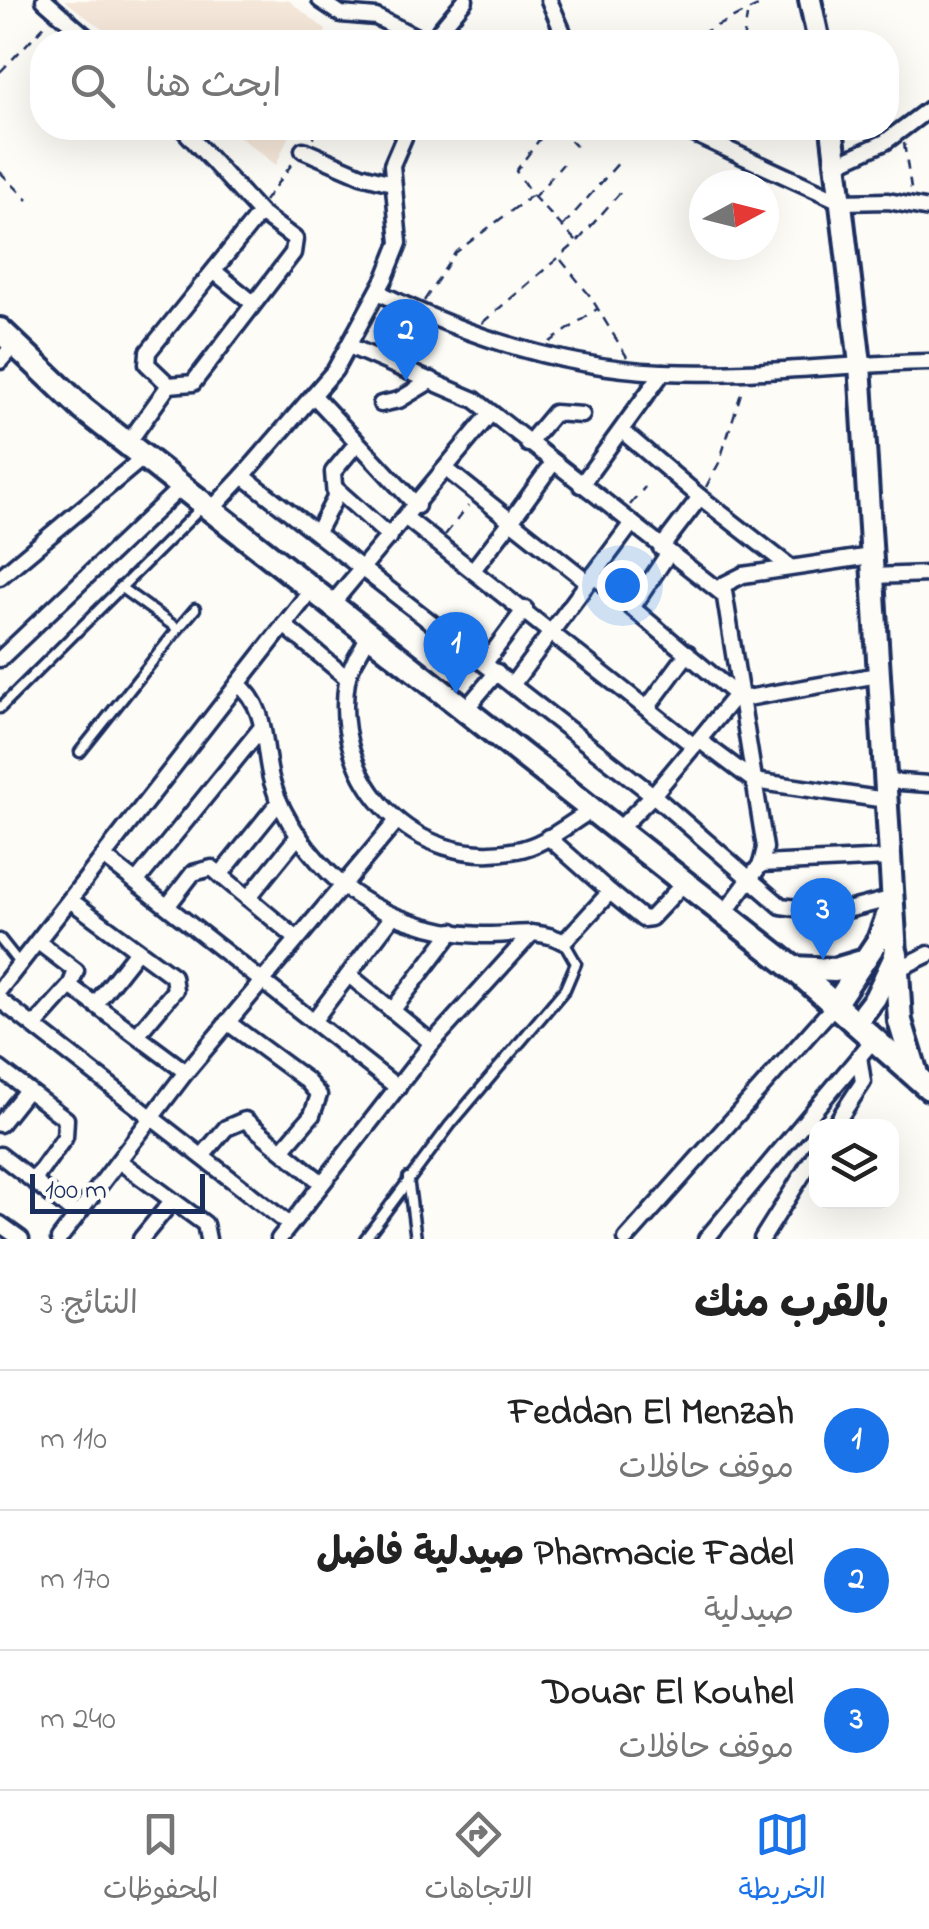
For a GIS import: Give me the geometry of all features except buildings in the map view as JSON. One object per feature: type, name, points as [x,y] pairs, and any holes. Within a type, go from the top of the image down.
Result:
[{"type":"main road","points":[[810,0],[816,30]]},
{"type":"main road","points":[[834,140],[860,364],[902,1034],[923,1083]]},
{"type":"main road","points":[[5,346],[793,968],[854,1024],[866,1048],[923,1083]]},
{"type":"main road","points":[[834,1006],[878,940],[891,903]]},
{"type":"main road","points":[[793,968],[834,970],[862,962]]},
{"type":"main road","points":[[854,1024],[896,962]]},
{"type":"street","points":[[44,0],[78,30]]},
{"type":"street","points":[[320,0],[341,14],[376,17],[402,30]]},
{"type":"street","points":[[440,30],[466,0]]},
{"type":"street","points":[[549,0],[563,30]]},
{"type":"street","points":[[900,132],[929,109]]},
{"type":"street","points":[[193,140],[259,212],[296,245],[193,384],[168,385],[147,364],[148,352],[259,212]]},
{"type":"street","points":[[210,506],[315,397],[378,292],[399,243],[392,165],[403,140]]},
{"type":"street","points":[[707,140],[842,202],[912,203],[929,209]]},
{"type":"street","points":[[837,164],[884,140]]},
{"type":"street","points":[[303,150],[361,175],[392,183]]},
{"type":"street","points":[[215,272],[253,303]]},
{"type":"street","points":[[378,292],[470,333],[538,352],[634,370],[747,371],[929,362]]},
{"type":"street","points":[[349,346],[475,400],[724,595]]},
{"type":"street","points":[[580,485],[663,372]]},
{"type":"street","points":[[382,404],[399,400],[432,380]]},
{"type":"street","points":[[0,577],[136,449],[168,385]]},
{"type":"street","points":[[315,397],[417,506]]},
{"type":"street","points":[[528,444],[554,413],[582,414]]},
{"type":"street","points":[[332,604],[490,414]]},
{"type":"street","points":[[622,430],[790,567]]},
{"type":"street","points":[[317,532],[336,489],[333,472],[358,443]]},
{"type":"street","points":[[473,570],[553,463]]},
{"type":"street","points":[[446,469],[511,521],[634,605],[739,697]]},
{"type":"street","points":[[243,476],[654,795],[782,906],[834,913],[891,903]]},
{"type":"street","points":[[0,659],[183,485]]},
{"type":"street","points":[[336,489],[390,537]]},
{"type":"street","points":[[634,605],[700,496]]},
{"type":"street","points":[[406,518],[647,708],[754,781],[886,790],[929,784]]},
{"type":"street","points":[[512,685],[590,578],[626,519]]},
{"type":"street","points":[[724,914],[761,864],[764,840],[723,586],[729,578],[790,567],[872,566],[929,574]]},
{"type":"street","points":[[0,989],[313,588]]},
{"type":"street","points":[[465,710],[525,610]]},
{"type":"street","points":[[284,624],[347,678]]},
{"type":"street","points":[[369,633],[347,678],[347,733],[354,762],[366,786],[396,822],[422,838],[466,852],[523,849],[592,810]]},
{"type":"street","points":[[647,708],[688,653]]},
{"type":"street","points":[[617,831],[654,795],[739,697],[878,675]]},
{"type":"street","points":[[238,684],[254,698],[279,802],[299,835],[342,884],[392,916],[482,936],[544,932],[564,942],[610,892]]},
{"type":"street","points":[[137,880],[262,726]]},
{"type":"street","points":[[220,875],[279,802]]},
{"type":"street","points":[[58,1239],[262,978],[396,822]]},
{"type":"street","points":[[248,898],[299,835]]},
{"type":"street","points":[[548,838],[643,919],[651,918],[684,883]]},
{"type":"street","points":[[104,857],[169,904],[398,1088]]},
{"type":"street","points":[[761,864],[889,858]]},
{"type":"street","points":[[169,904],[198,869],[212,868],[296,938]]},
{"type":"street","points":[[70,900],[173,976],[176,984],[137,1034]]},
{"type":"street","points":[[314,1020],[392,916]]},
{"type":"street","points":[[392,1011],[453,931]]},
{"type":"street","points":[[280,1239],[432,1043],[532,933]]},
{"type":"street","points":[[35,1026],[70,986],[74,966],[38,942]]},
{"type":"street","points":[[96,1003],[137,951]]},
{"type":"street","points":[[896,962],[929,954]]},
{"type":"street","points":[[349,975],[432,1043]]},
{"type":"street","points":[[70,986],[186,1072]]},
{"type":"street","points":[[0,1000],[155,1116],[290,1225]]},
{"type":"street","points":[[626,1239],[834,1006]]},
{"type":"street","points":[[227,1022],[306,1080],[319,1094],[312,1115],[283,1150]]},
{"type":"street","points":[[839,1119],[863,1082],[866,1048]]},
{"type":"street","points":[[706,1239],[866,1048]]},
{"type":"street","points":[[0,1069],[66,1119],[68,1127],[34,1180]]},
{"type":"street","points":[[0,1124],[27,1090]]},
{"type":"street","points":[[203,1154],[226,1128],[240,1120],[322,1183]]},
{"type":"street","points":[[0,1155],[76,1215]]},
{"type":"street","points":[[119,1160],[205,1224],[208,1239]]},
{"type":"street","points":[[762,1239],[809,1164]]},
{"type":"street","points":[[141,1239],[172,1201]]},
{"type":"street","points":[[0,1224],[21,1239]]},
{"type":"lane","points":[[0,708],[120,587],[210,506]]},
{"type":"lane","points":[[120,587],[178,629]]},
{"type":"lane","points":[[80,752],[195,609]]},
{"type":"lane","points":[[0,939],[20,964]]},
{"type":"lane","points":[[365,1239],[408,1178],[574,975],[576,963],[564,942]]},
{"type":"lane","points":[[408,1178],[416,1239]]},
{"type":"path","points":[[712,30],[770,0]]},
{"type":"path","points":[[41,30],[58,12]]},
{"type":"path","points":[[744,30],[746,15]]},
{"type":"path","points":[[0,72],[30,41]]},
{"type":"path","points":[[900,132],[912,203]]},
{"type":"path","points":[[259,212],[311,140]]},
{"type":"path","points":[[539,140],[516,169],[533,196],[577,242]]},
{"type":"path","points":[[570,140],[576,146]]},
{"type":"path","points":[[562,227],[621,160]]},
{"type":"path","points":[[420,312],[454,254],[533,196],[563,164]]},
{"type":"path","points":[[0,172],[28,200]]},
{"type":"path","points":[[470,333],[560,259],[626,186]]},
{"type":"path","points":[[560,259],[598,309],[634,370]]},
{"type":"path","points":[[538,352],[598,309]]},
{"type":"path","points":[[700,496],[718,463],[747,371]]},
{"type":"path","points":[[626,519],[645,486]]},
{"type":"path","points":[[438,543],[478,493]]},
{"type":"shaded area","points":[[64,0],[288,0],[326,30],[103,30]]},
{"type":"shaded area","points":[[244,140],[287,140],[276,165]]},
{"type":"place","name":"Pharmacie Fadel صيدلية فاضل","points":[[406,381]]},
{"type":"place","name":"Feddan El Menzah","points":[[456,694]]},
{"type":"place","name":"Douar El Kouhel","points":[[823,960]]}]
